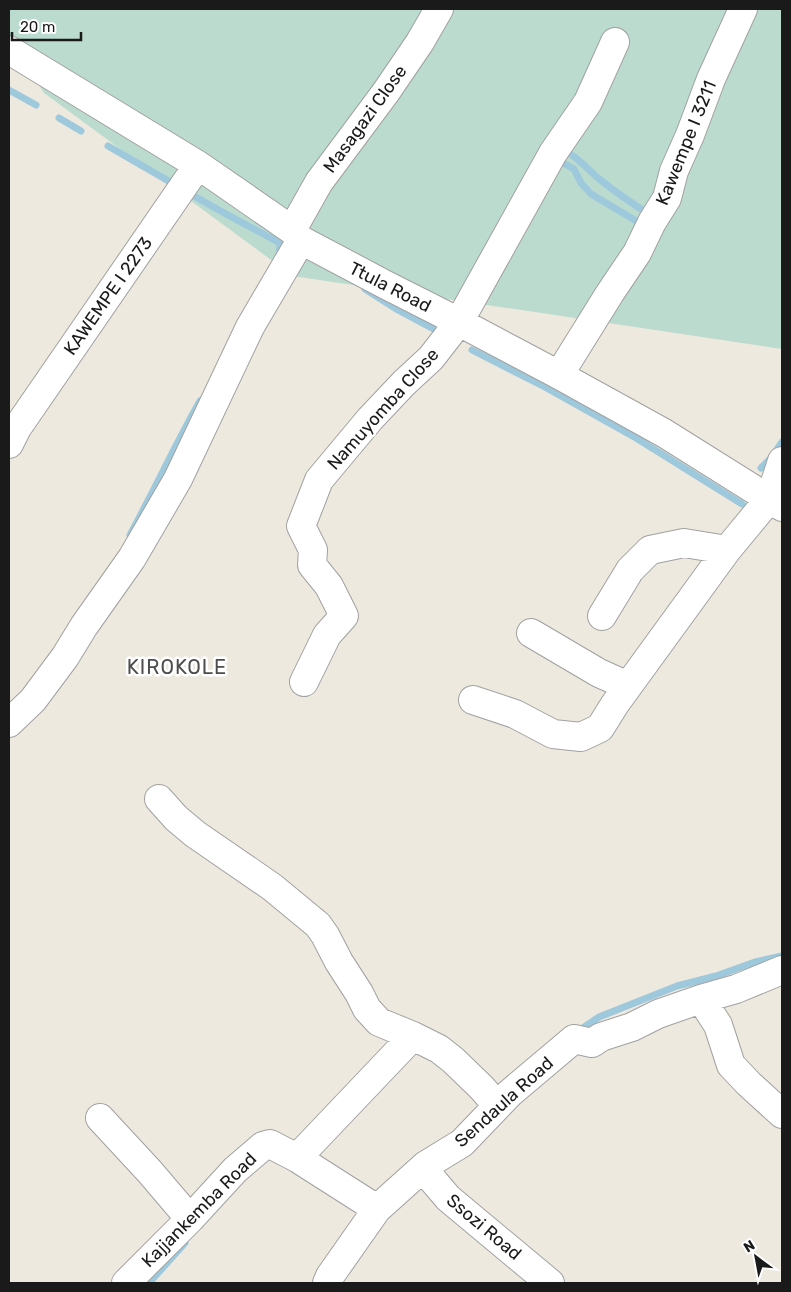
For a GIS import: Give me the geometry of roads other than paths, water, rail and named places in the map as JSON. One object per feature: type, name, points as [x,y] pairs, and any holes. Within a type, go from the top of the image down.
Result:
[{"type":"street","name":"Masagazi Close","points":[[9,723],[33,700],[65,657],[84,626],[132,558],[178,479],[296,235],[319,182],[386,92],[440,9]]},
{"type":"street","name":"Kawempe I 3211","points":[[559,375],[637,253],[652,222],[667,198],[674,171],[690,135],[711,78],[743,9]]},
{"type":"street","points":[[459,322],[553,153],[588,102],[614,42]]},
{"type":"street","name":"Ttula Road","points":[[9,50],[198,165],[296,235],[664,433],[776,502]]},
{"type":"street","name":"KAWEMPE I 2273","points":[[12,432],[198,165]]},
{"type":"street","name":"Namuyomba Close","points":[[304,682],[327,635],[344,616],[329,586],[312,565],[313,550],[301,526],[320,480],[370,419],[431,358],[459,322]]},
{"type":"street","points":[[473,700],[515,714],[553,734],[581,737],[600,728],[628,686],[728,550],[776,502],[782,461]]},
{"type":"street","points":[[602,616],[630,570],[650,550],[684,543],[728,550]]},
{"type":"street","points":[[531,633],[600,673],[628,686]]},
{"type":"street","points":[[159,799],[176,818],[195,834],[272,887],[318,925],[325,934],[367,1009],[379,1022],[439,1049],[481,1087],[497,1106]]},
{"type":"street","name":"Sendaula Road","points":[[327,1283],[377,1209],[426,1165],[462,1143],[510,1093],[574,1039],[592,1044],[601,1037],[632,1027],[658,1014],[701,998],[736,989],[782,970]]},
{"type":"street","points":[[701,998],[718,1025],[731,1065],[782,1114]]},
{"type":"street","points":[[297,1158],[413,1036]]},
{"type":"street","points":[[100,1118],[190,1219]]},
{"type":"street","name":"Kajjankemba Road","points":[[126,1283],[190,1219],[235,1170],[263,1146],[270,1144],[297,1158],[377,1209]]},
{"type":"street","name":"Ssozi Road","points":[[426,1165],[431,1178],[448,1198],[550,1283]]},
{"type":"waterway","points":[[9,90],[36,105]]},
{"type":"waterway","points":[[59,118],[81,131]]},
{"type":"waterway","points":[[108,146],[172,183],[169,189]]},
{"type":"waterway","points":[[561,150],[576,158],[610,188],[649,214]]},
{"type":"waterway","points":[[556,159],[574,169],[581,183],[591,194],[643,225]]},
{"type":"waterway","points":[[185,191],[280,243],[279,259]]},
{"type":"waterway","points":[[365,289],[398,310],[441,333],[440,335]]},
{"type":"waterway","points":[[472,350],[543,386],[636,438],[742,504]]},
{"type":"waterway","points":[[130,535],[200,401]]},
{"type":"waterway","points":[[761,468],[772,457],[782,442]]},
{"type":"waterway","points":[[577,1032],[599,1017],[677,986],[716,976],[755,962],[782,956]]},
{"type":"waterway","points":[[149,1283],[185,1243]]},
{"type":"district","name":"KIROKOLE","points":[[177,667]]}]
